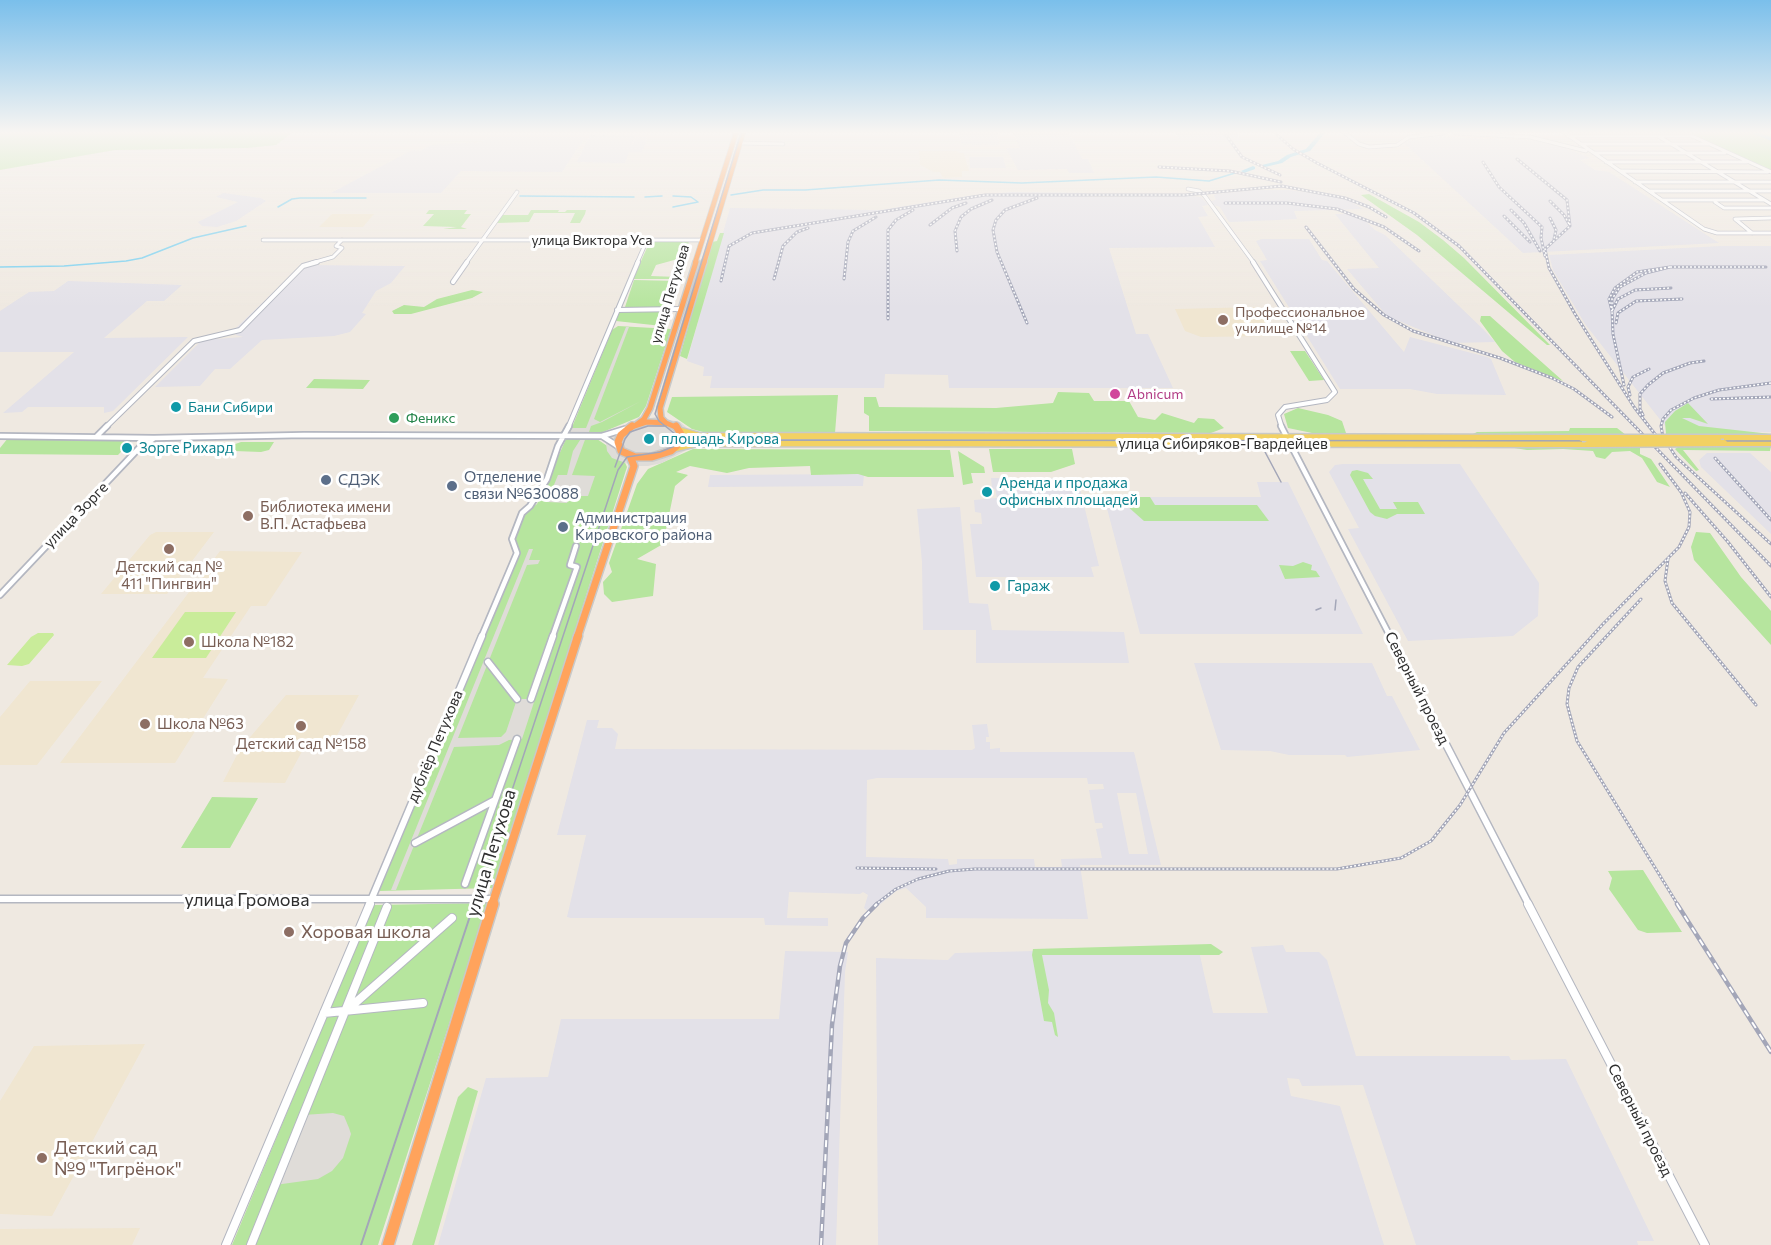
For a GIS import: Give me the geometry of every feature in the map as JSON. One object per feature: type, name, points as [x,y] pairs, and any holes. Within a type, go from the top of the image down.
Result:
[{"type":"highway","name":"улица Петухова","points":[[633,426],[644,419],[650,408],[718,191]]},
{"type":"highway","name":"улица Петухова","points":[[666,423],[661,418],[660,408],[725,191]]},
{"type":"highway","points":[[654,422],[666,423],[681,431],[681,440],[676,448],[652,458],[632,472],[634,465],[630,456],[619,447],[619,438],[633,426],[654,422]]},
{"type":"highway","points":[[630,456],[652,458]]},
{"type":"highway","name":"улица Петухова","points":[[388,1245],[494,899],[621,500],[632,472]]},
{"type":"main road","name":"улица Сибиряков-Гвардейцев","points":[[681,431],[699,436],[777,440]]},
{"type":"main road","name":"улица Сибиряков-Гвардейцев","points":[[676,448],[697,443],[777,440],[1288,437],[1771,438]]},
{"type":"main road","name":"улица Сибиряков-Гвардейцев","points":[[853,440],[1292,444],[1771,443]]},
{"type":"street","name":"Северный проезд","points":[[1199,191],[1245,249],[1335,392],[1327,400],[1294,404],[1280,411],[1278,415],[1705,1245]]},
{"type":"street","points":[[1648,191],[1704,229],[1714,233],[1771,233]]},
{"type":"street","points":[[1748,191],[1771,204]]},
{"type":"street","points":[[453,282],[517,192]]},
{"type":"street","points":[[1662,200],[1764,200]]},
{"type":"street","points":[[1713,201],[1725,208],[1771,204]]},
{"type":"street","points":[[1753,234],[1735,219],[1771,218]]},
{"type":"street","name":"улица Виктора Уса","points":[[263,240],[702,240]]},
{"type":"street","points":[[97,436],[194,340],[240,330],[303,266],[333,257],[342,248],[336,246],[342,240]]},
{"type":"street","name":"дублёр Петухова","points":[[226,1245],[517,553],[512,539],[522,513],[531,506],[547,479],[558,446],[565,435],[647,240]]},
{"type":"street","points":[[617,310],[681,309]]},
{"type":"street","points":[[0,436],[154,438],[304,435],[602,436],[633,426]]},
{"type":"street","points":[[602,436],[619,447]]},
{"type":"street","name":"улица Зорге","points":[[0,595],[140,447],[154,438]]},
{"type":"street","points":[[531,699],[577,567],[570,565],[576,546]]},
{"type":"street","points":[[488,662],[517,699]]},
{"type":"street","points":[[465,884],[517,739]]},
{"type":"street","points":[[416,843],[495,800]]},
{"type":"street","name":"улица Громова","points":[[0,899],[494,899]]},
{"type":"street","points":[[251,1245],[387,907]]},
{"type":"street","points":[[345,1012],[452,918]]},
{"type":"street","points":[[324,1014],[423,1003]]},
{"type":"shaded area","points":[[335,191],[443,191],[441,193],[331,193]]},
{"type":"shaded area","points":[[1245,191],[1297,191],[1348,200],[1363,209],[1294,211],[1297,219],[1229,222],[1220,207],[1211,201],[1216,200],[1214,195]]},
{"type":"shaded area","points":[[1456,191],[1639,191],[1719,243],[1523,253]]},
{"type":"shaded area","points":[[1012,192],[1086,193],[1088,197],[1192,196],[1201,197],[1208,205],[1202,206],[1208,216],[1198,217],[1215,247],[1109,248],[1136,334],[1148,334],[1173,388],[949,388],[948,375],[885,374],[884,388],[710,388],[712,376],[703,376],[704,367],[687,361],[730,208],[880,210],[968,196]]},
{"type":"shaded area","points":[[223,193],[261,198],[266,201],[236,221],[217,227],[202,226],[198,222],[238,202],[216,197]]},
{"type":"shaded area","points":[[332,214],[374,214],[363,227],[319,227]]},
{"type":"shaded area","points":[[1335,214],[1349,214],[1362,218],[1375,230],[1385,235],[1495,342],[1452,343],[1387,316],[1347,269],[1379,268]]},
{"type":"shaded area","points":[[1309,239],[1322,260],[1327,261],[1404,352],[1410,337],[1487,357],[1491,359],[1506,395],[1437,394],[1410,389],[1340,389],[1260,261],[1267,260],[1256,241]]},
{"type":"shaded area","points":[[1722,246],[1771,246],[1771,432],[1669,431],[1585,324],[1553,270],[1549,255]]},
{"type":"shaded area","points":[[302,265],[405,266],[391,283],[376,291],[362,313],[366,314],[350,332],[334,336],[262,340],[230,369],[215,369],[200,386],[155,387],[202,340],[243,337],[236,335],[236,328]]},
{"type":"shaded area","points":[[68,281],[182,285],[164,301],[147,301],[104,338],[188,337],[113,411],[104,413],[104,407],[28,407],[22,412],[3,413],[74,352],[0,352],[0,311],[29,292],[54,291]]},
{"type":"shaded area","name":"Профессиональное училище №14","points":[[1259,307],[1275,336],[1201,337],[1185,331],[1175,309]]},
{"type":"shaded area","points":[[626,327],[629,327],[594,419],[600,422],[641,401],[602,422],[591,426],[589,432],[570,432],[572,428],[586,428]]},
{"type":"shaded area","name":"площадь Кирова","points":[[656,417],[680,422],[687,428],[691,435],[690,443],[685,451],[662,463],[648,466],[634,466],[612,458],[607,451],[606,443],[610,435],[629,422]]},
{"type":"shaded area","points":[[582,437],[586,437],[572,475],[595,476],[588,496],[570,496],[567,503],[547,502],[558,475],[567,475],[573,451]]},
{"type":"shaded area","points":[[1707,453],[1750,453],[1771,472],[1771,534],[1701,467],[1699,460]]},
{"type":"shaded area","points":[[1460,464],[1539,583],[1538,616],[1513,636],[1408,641],[1348,529],[1359,528],[1329,472],[1335,465]]},
{"type":"shaded area","points":[[864,474],[863,486],[708,487],[710,475]]},
{"type":"shaded area","points":[[991,478],[1074,478],[1077,488],[1080,489],[1099,566],[1091,567],[1094,577],[976,577],[970,524],[982,524],[981,513],[975,512],[974,500],[997,498],[995,489],[992,488]]},
{"type":"shaded area","points":[[1257,482],[1288,482],[1363,634],[1140,634],[1104,497],[1261,497]]},
{"type":"shaded area","points":[[960,507],[969,603],[988,604],[992,630],[1124,632],[1129,663],[976,663],[976,630],[923,630],[922,562],[917,509]]},
{"type":"shaded area","name":"Детский сад № 411 \"Пингвин\"","points":[[156,532],[214,532],[167,594],[101,594],[150,535]]},
{"type":"shaded area","points":[[529,549],[533,549],[529,560],[540,560],[538,564],[527,565],[458,738],[501,737],[506,732],[517,699],[535,699],[522,739],[509,740],[499,745],[454,747],[396,890],[391,890]]},
{"type":"shaded area","points":[[220,551],[302,552],[266,606],[251,606],[203,678],[228,679],[175,763],[60,763]]},
{"type":"shaded area","points":[[1194,663],[1372,663],[1387,696],[1392,696],[1420,750],[1347,757],[1345,755],[1289,755],[1270,751],[1221,750]]},
{"type":"shaded area","points":[[30,681],[102,681],[37,765],[0,765],[0,717]]},
{"type":"shaded area","name":"Детский сад №158","points":[[286,695],[359,695],[334,741],[307,742],[285,783],[223,782],[240,749]]},
{"type":"shaded area","points":[[587,720],[599,720],[597,728],[612,728],[618,734],[615,749],[972,750],[975,748],[972,725],[987,724],[989,737],[986,737],[986,742],[990,742],[990,749],[1000,748],[1000,752],[1134,752],[1161,865],[1080,865],[1088,919],[926,918],[926,907],[906,888],[896,891],[870,913],[864,908],[868,895],[863,892],[860,894],[789,892],[787,918],[828,918],[828,926],[765,925],[764,918],[571,918],[567,917],[586,835],[557,835]],"holes":[[[877,778],[1087,778],[1088,784],[1103,784],[1104,789],[1089,790],[1095,823],[1102,823],[1103,828],[1096,829],[1102,858],[1061,859],[1062,867],[1035,867],[1034,859],[957,859],[957,864],[949,865],[948,859],[866,857],[867,780]],[[1117,793],[1136,793],[1148,854],[1129,854]]]},
{"type":"shaded area","points":[[1283,945],[1286,952],[1319,952],[1327,960],[1356,1056],[1509,1056],[1511,1060],[1566,1059],[1654,1241],[1637,1241],[1638,1245],[1416,1245],[1363,1085],[1302,1086],[1299,1079],[1287,1078],[1291,1096],[1340,1106],[1384,1245],[878,1245],[876,958],[948,960],[955,953],[1198,947],[1213,1013],[1268,1013],[1251,947]]},
{"type":"shaded area","points":[[785,951],[848,952],[845,972],[836,1245],[438,1245],[486,1078],[548,1077],[561,1019],[779,1019]]},
{"type":"shaded area","name":"Детский сад №9 \"Тигрёнок\"","points":[[145,1044],[52,1216],[0,1214],[0,1101],[34,1046]]},
{"type":"shaded area","points":[[333,1113],[344,1116],[351,1134],[343,1158],[332,1171],[318,1179],[275,1185],[303,1115]]},
{"type":"shaded area","points":[[140,1228],[132,1245],[0,1245],[0,1229]]},
{"type":"green space","points":[[1369,194],[1419,222],[1443,240],[1464,258],[1550,345],[1547,345],[1417,235],[1361,195]]},
{"type":"green space","points":[[429,210],[467,210],[464,214],[471,214],[461,227],[467,229],[423,226],[434,214],[426,214]]},
{"type":"green space","points":[[531,210],[565,212],[567,210],[586,210],[580,223],[570,223],[575,213],[534,213],[529,222],[496,223],[502,215],[528,215]]},
{"type":"green space","points":[[720,233],[724,233],[687,359],[680,356],[712,242],[717,241]]},
{"type":"green space","points":[[650,241],[689,241],[685,257],[656,265],[651,276],[678,277],[678,279],[633,279]]},
{"type":"green space","points":[[634,280],[677,281],[667,308],[625,307]]},
{"type":"green space","points":[[472,290],[483,292],[472,298],[411,314],[394,314],[392,311],[404,305],[424,307],[437,299]]},
{"type":"green space","points":[[619,311],[666,311],[662,326],[616,321]]},
{"type":"green space","points":[[1481,316],[1490,316],[1563,381],[1515,362],[1502,351],[1480,321]]},
{"type":"green space","points":[[618,326],[671,329],[646,406],[639,417],[603,432],[570,432],[612,330]]},
{"type":"green space","points":[[1290,351],[1305,351],[1324,380],[1309,381]]},
{"type":"green space","points":[[314,379],[370,380],[363,389],[306,388]]},
{"type":"green space","points":[[1058,392],[1089,393],[1094,401],[1129,401],[1138,417],[1155,420],[1162,413],[1194,423],[1198,418],[1214,419],[1224,428],[1211,433],[869,431],[869,416],[864,413],[864,397],[876,397],[879,407],[996,408],[1053,403]]},
{"type":"green space","points":[[838,395],[835,433],[703,432],[692,429],[667,412],[672,397]]},
{"type":"green space","points":[[1688,403],[1708,424],[1682,418],[1699,426],[1771,434],[1666,434],[1665,422],[1675,411]]},
{"type":"green space","points":[[1298,408],[1342,421],[1346,433],[1312,433],[1288,428],[1284,414]]},
{"type":"green space","points":[[1570,428],[1617,428],[1626,435],[1471,435],[1477,432],[1569,431]]},
{"type":"green space","points":[[570,437],[597,439],[622,456],[627,467],[493,888],[379,891],[519,553],[515,539],[526,512],[537,504],[566,439]]},
{"type":"green space","points":[[8,438],[133,439],[118,455],[0,454],[0,448]]},
{"type":"green space","points":[[241,442],[274,442],[269,450],[261,452],[226,453],[221,451]]},
{"type":"green space","points":[[1771,446],[1770,451],[1683,450],[1699,470],[1696,471],[1675,449],[1678,447]]},
{"type":"green space","points":[[1508,447],[1640,447],[1640,454],[1651,459],[1670,487],[1657,482],[1642,458],[1630,451],[1612,452],[1605,459],[1596,457],[1593,451],[1527,450]]},
{"type":"green space","points":[[693,449],[950,450],[954,477],[811,475],[810,466],[749,468],[727,473],[690,466],[676,472],[688,475],[675,486],[663,544],[637,559],[656,564],[653,596],[612,602],[604,594],[603,582],[612,572],[609,563],[637,484],[648,469]]},
{"type":"green space","points":[[989,449],[1072,449],[1075,464],[1051,472],[993,472]]},
{"type":"green space","points":[[958,451],[984,467],[985,473],[971,473],[973,483],[963,485]]},
{"type":"green space","points":[[1352,471],[1368,473],[1373,479],[1363,479],[1380,509],[1397,509],[1393,502],[1418,502],[1425,514],[1397,514],[1387,519],[1375,516],[1370,512],[1350,475]]},
{"type":"green space","points":[[1117,497],[1150,497],[1155,505],[1257,505],[1269,521],[1144,521]]},
{"type":"green space","points":[[1696,532],[1710,533],[1741,577],[1771,611],[1771,645],[1694,560],[1691,547]]},
{"type":"green space","points":[[1303,562],[1312,565],[1311,570],[1316,571],[1320,577],[1285,579],[1279,565],[1293,566]]},
{"type":"green space","points":[[185,612],[236,612],[206,658],[152,658]]},
{"type":"green space","points":[[38,633],[53,633],[54,635],[29,664],[7,665],[31,637]]},
{"type":"green space","points":[[212,797],[258,798],[230,848],[181,848]]},
{"type":"green space","points":[[1643,870],[1682,932],[1647,933],[1638,930],[1609,889],[1612,878],[1608,871]]},
{"type":"green space","points":[[488,903],[378,1245],[232,1245],[373,905]]},
{"type":"green space","points":[[1211,944],[1223,952],[1219,955],[1042,955],[1049,990],[1048,1003],[1054,1013],[1058,1037],[1055,1035],[1052,1022],[1044,1021],[1032,955],[1033,949]]},
{"type":"green space","points":[[468,1087],[478,1091],[434,1245],[412,1245],[458,1097]]},
{"type":"waterway","points":[[731,195],[756,191]]},
{"type":"waterway","points":[[520,196],[634,197]]},
{"type":"waterway","points":[[645,197],[662,196]]},
{"type":"waterway","points":[[673,196],[691,197],[698,202],[673,207]]},
{"type":"waterway","points":[[278,207],[292,199],[300,198],[366,198]]},
{"type":"waterway","points":[[0,267],[64,266],[126,261],[142,258],[193,238],[246,226]]},
{"type":"tram line","points":[[665,426],[655,414],[723,191]]},
{"type":"tram line","points":[[615,467],[625,439],[630,432],[648,426],[665,426]]},
{"type":"tram line","points":[[665,426],[675,434],[694,438]]},
{"type":"tram line","points":[[474,905],[618,470],[627,457],[660,452],[687,441],[701,440],[1771,441]]},
{"type":"tram line","points":[[1251,442],[1264,450],[1281,482]]},
{"type":"tram line","points":[[1335,610],[1336,600]]},
{"type":"tram line","points":[[1316,610],[1321,608]]},
{"type":"tram line","points":[[361,1245],[474,904]]},
{"type":"railway","points":[[721,281],[729,246],[752,233],[985,195],[1185,195],[1227,191]]},
{"type":"railway","points":[[1309,191],[1345,198],[1369,207],[1386,217]]},
{"type":"railway","points":[[1372,191],[1414,213],[1459,246],[1771,566]]},
{"type":"railway","points":[[1503,191],[1542,227],[1541,238],[1545,256]]},
{"type":"railway","points":[[1556,191],[1567,200],[1570,226],[1545,249],[1549,268],[1575,314],[1634,407],[1658,438]]},
{"type":"railway","points":[[1027,323],[997,252],[993,230],[996,220],[1005,210],[1037,198]]},
{"type":"railway","points":[[957,251],[955,231],[961,217],[971,209],[992,200]]},
{"type":"railway","points":[[1550,201],[1564,215],[1569,224]]},
{"type":"railway","points":[[930,225],[952,208],[966,203]]},
{"type":"railway","points":[[1225,203],[1287,203],[1337,209],[1384,227],[1419,251]]},
{"type":"railway","points":[[888,319],[888,230],[896,220],[913,210]]},
{"type":"railway","points":[[1511,210],[1524,223],[1540,251]]},
{"type":"railway","points":[[1504,216],[1530,242]]},
{"type":"railway","points":[[844,279],[848,242],[853,231],[876,217]]},
{"type":"railway","points":[[1550,218],[1556,230],[1554,239]]},
{"type":"railway","points":[[1306,227],[1354,289],[1384,315],[1413,331],[1500,358],[1552,378],[1574,389],[1612,417]]},
{"type":"railway","points":[[774,279],[783,246],[797,232],[808,228]]},
{"type":"railway","points":[[1612,311],[1609,299],[1615,288],[1637,272],[1670,267]]},
{"type":"railway","points":[[1612,311],[1612,299],[1620,287],[1646,273],[1670,267]]},
{"type":"railway","points":[[1670,267],[1766,267]]},
{"type":"railway","points":[[1612,311],[1618,299],[1635,290],[1671,288]]},
{"type":"railway","points":[[1616,323],[1618,313],[1636,301],[1682,299]]},
{"type":"railway","points":[[1612,311],[1613,334],[1624,385]]},
{"type":"railway","points":[[1643,415],[1640,409],[1640,394],[1648,385],[1663,373],[1690,363],[1704,361]]},
{"type":"railway","points":[[1630,395],[1628,387],[1633,377],[1649,369]]},
{"type":"railway","points":[[1771,383],[1719,390],[1694,398],[1671,410],[1663,419],[1661,426],[1663,437],[1676,457],[1771,544]]},
{"type":"railway","points":[[1711,399],[1771,397]]},
{"type":"railway","points":[[1715,458],[1771,520]]},
{"type":"railway","points":[[875,905],[896,889],[918,879],[949,871],[975,869],[1337,869],[1401,858],[1431,841],[1460,805],[1504,733],[1603,624],[1679,547],[1689,527],[1690,512],[1681,492],[1660,464]]},
{"type":"railway","points":[[1685,493],[1728,542],[1771,597]]},
{"type":"railway","points":[[1668,559],[1665,581],[1672,603],[1756,705]]},
{"type":"railway","points":[[1641,599],[1578,667],[1569,688],[1567,704],[1577,741],[1678,905]]},
{"type":"railway","points":[[857,868],[936,869]]},
{"type":"railway","points":[[821,1245],[832,1025],[840,966],[846,943],[863,918],[877,904]]},
{"type":"railway","points":[[1677,904],[1771,1052]]},
{"type":"place","name":"Профессиональное училище №14","points":[[1223,320]]},
{"type":"place","name":"Abnicum","points":[[1115,394]]},
{"type":"place","name":"Бани Сибири","points":[[176,407]]},
{"type":"place","name":"Феникс","points":[[394,418]]},
{"type":"place","name":"площадь Кирова","points":[[649,439]]},
{"type":"place","name":"Зорге Рихард","points":[[127,448]]},
{"type":"place","name":"СДЭК","points":[[326,480]]},
{"type":"place","name":"Отделение связи №630088","points":[[452,486]]},
{"type":"place","name":"Аренда и продажа офисных площадей","points":[[987,492]]},
{"type":"place","name":"Библиотека имени В.П. Астафьева","points":[[248,516]]},
{"type":"place","name":"Администрация Кировского района","points":[[563,527]]},
{"type":"place","name":"Детский сад № 411 \"Пингвин\"","points":[[169,549]]},
{"type":"place","name":"Гараж","points":[[995,586]]},
{"type":"place","name":"Школа №182","points":[[189,642]]},
{"type":"place","name":"Школа №63","points":[[145,724]]},
{"type":"place","name":"Детский сад №158","points":[[301,726]]},
{"type":"place","name":"Хоровая школа","points":[[289,932]]},
{"type":"place","name":"Детский сад №9 \"Тигрёнок\"","points":[[42,1158]]}]
